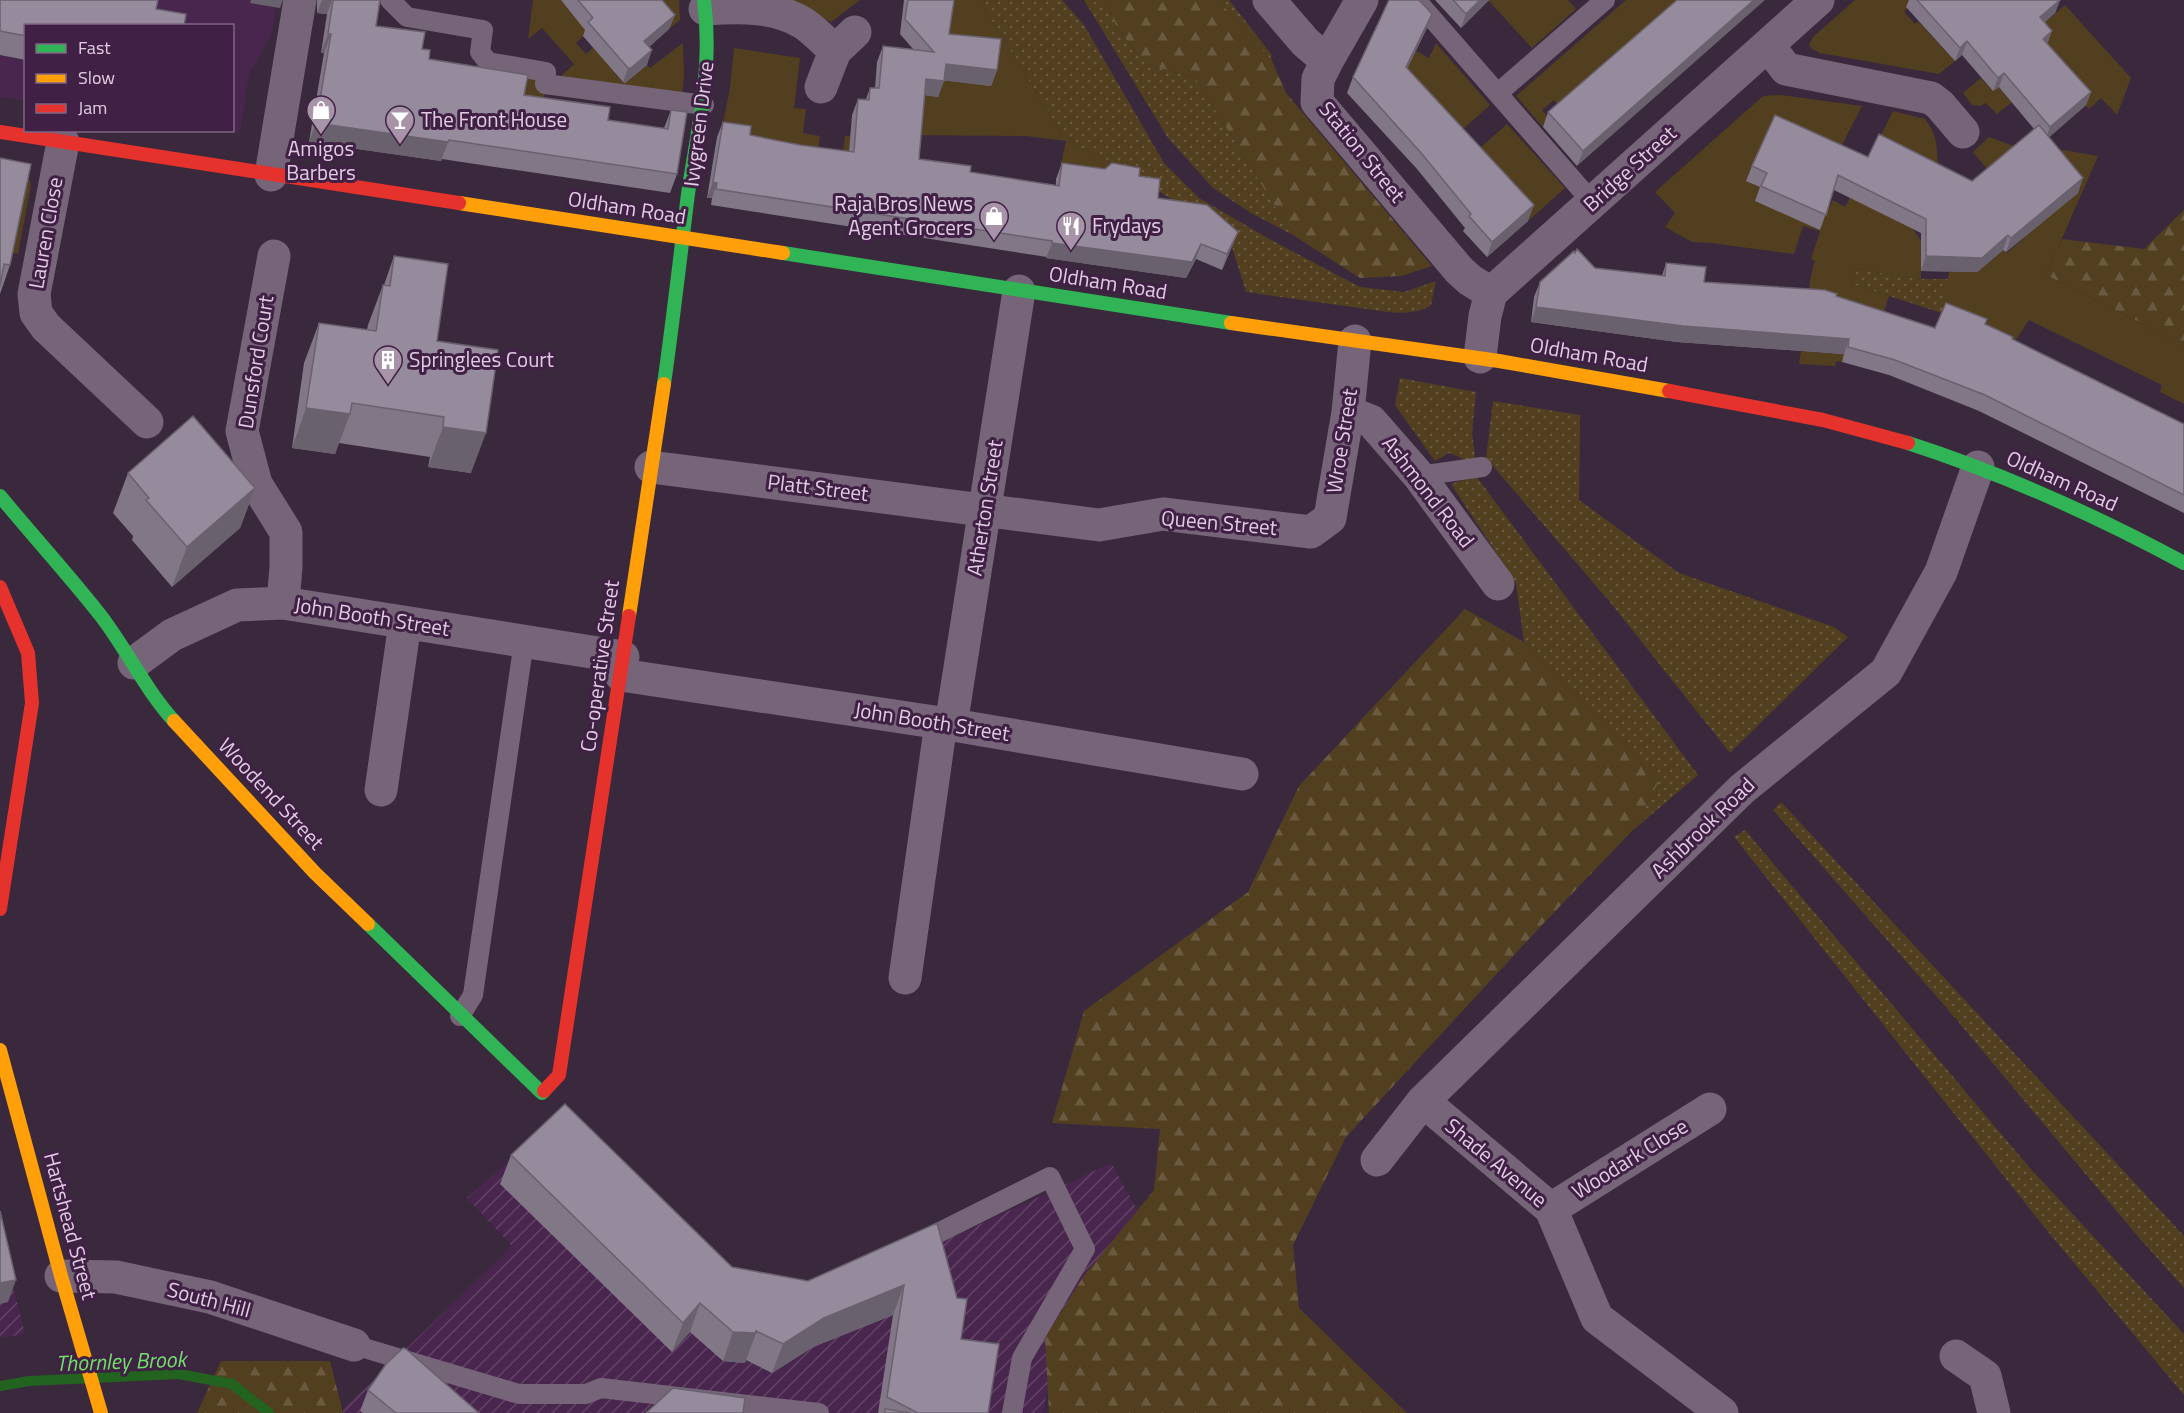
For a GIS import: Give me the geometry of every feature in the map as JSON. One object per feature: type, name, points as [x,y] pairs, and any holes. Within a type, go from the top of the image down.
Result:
[{"type":"street","points":[[271,175],[300,0]]},
{"type":"street","points":[[1269,0],[1305,42],[1327,61],[1362,0]]},
{"type":"street","name":"Bridge Street","points":[[1491,293],[1818,0]]},
{"type":"street","name":"Ivygreen Drive","points":[[684,238],[708,66],[705,4],[773,10],[845,41],[821,87]]},
{"type":"street","points":[[1768,45],[1786,69],[1931,98],[1963,132]]},
{"type":"street","name":"Station Street","points":[[1327,61],[1318,79],[1317,102],[1459,270],[1491,293]]},
{"type":"street","name":"Oldham Road","points":[[0,132],[1019,291],[1355,341],[1480,357],[1813,418],[1892,437],[1978,467],[2051,496],[2184,563]]},
{"type":"street","name":"Lauren Close","points":[[63,142],[34,294],[36,314],[46,327],[147,422]]},
{"type":"street","name":"Co-operative Street","points":[[542,1093],[559,1075],[672,342],[684,238]]},
{"type":"street","name":"Dunsford Court","points":[[274,256],[242,431],[256,484],[286,532],[283,603]]},
{"type":"street","name":"Atherton Street","points":[[905,978],[946,724],[959,669],[1019,291]]},
{"type":"street","points":[[1480,357],[1485,316],[1491,293]]},
{"type":"street","name":"Wroe Street","points":[[1311,532],[1330,518],[1348,412],[1355,341]]},
{"type":"street","name":"Ashmond Road","points":[[1348,412],[1371,421],[1419,476],[1498,584]]},
{"type":"street","name":"Platt Street","points":[[651,467],[984,510]]},
{"type":"street","name":"Ashbrook Road","points":[[1377,1160],[1423,1101],[1742,789],[1886,672],[1941,572],[1978,467]]},
{"type":"street","name":"Woodend Street","points":[[0,496],[101,616],[134,663],[158,703],[315,873],[542,1093]]},
{"type":"street","name":"Queen Street","points":[[984,510],[1099,525],[1163,514],[1311,532]]},
{"type":"street","points":[[0,587],[28,653],[32,703],[0,909]]},
{"type":"street","name":"John Booth Street","points":[[134,663],[171,635],[237,605],[283,603],[561,647],[622,666],[1242,774]]},
{"type":"street","points":[[381,790],[405,623]]},
{"type":"street","name":"Hartshead Street","points":[[0,1050],[61,1276],[101,1413]]},
{"type":"street","name":"Shade Avenue","points":[[1423,1101],[1551,1209],[1597,1318],[1722,1413]]},
{"type":"street","name":"Woodark Close","points":[[1551,1209],[1710,1109]]},
{"type":"street","name":"South Hill","points":[[61,1276],[116,1277],[210,1297],[354,1345]]},
{"type":"street","points":[[1956,1356],[1985,1376],[1994,1413]]},
{"type":"lane","points":[[390,0],[407,17],[483,30],[480,52],[488,62],[546,72],[545,84],[704,105]]},
{"type":"lane","points":[[1416,0],[1593,203]]},
{"type":"lane","points":[[1498,93],[1605,0]]},
{"type":"lane","points":[[1419,476],[1482,467]]},
{"type":"lane","points":[[460,1016],[473,995],[524,641]]},
{"type":"lane","points":[[542,1093],[559,1109]]},
{"type":"lane","points":[[902,1250],[1050,1177],[1085,1249],[1022,1358],[1012,1413]]},
{"type":"lane","points":[[354,1345],[519,1394],[586,1394],[601,1388],[819,1413]]},
{"type":"shaded area","points":[[0,0],[277,0],[272,34],[249,75],[240,133],[232,132],[234,24],[24,24],[24,101],[0,97]]},
{"type":"shaded area","points":[[548,1127],[722,1296],[797,1310],[1111,1163],[1158,1247],[1051,1370],[1043,1413],[344,1413],[342,1411],[512,1246],[467,1198]]},
{"type":"shaded area","points":[[0,1236],[25,1334],[0,1338]]},
{"type":"green space","points":[[533,0],[561,0],[595,26],[576,43],[586,54],[605,37],[615,74],[624,83],[647,65],[650,68],[683,43],[682,95],[559,78],[574,64],[542,28],[528,39]]},
{"type":"green space","points":[[648,0],[679,0],[680,20],[669,29],[646,2]]},
{"type":"green space","points":[[795,0],[860,0],[831,22],[794,2]]},
{"type":"green space","points":[[928,0],[979,0],[1066,141],[1026,136],[899,135],[839,178],[845,136],[878,135],[921,95],[938,97],[940,83],[962,57]]},
{"type":"green space","points":[[979,0],[1062,0],[1084,25],[1164,163],[1199,198],[1271,240],[1360,287],[1404,292],[1436,281],[1431,305],[1405,313],[1388,312],[1246,292],[1232,247],[1211,229],[1183,206],[1100,156],[1066,141]]},
{"type":"green space","points":[[1084,0],[1104,0],[1118,29],[1145,63],[1196,79],[1293,235],[1251,213],[1213,188],[1168,138]]},
{"type":"green space","points":[[1104,0],[1218,0],[1272,61],[1286,93],[1432,266],[1401,276],[1360,278],[1293,235],[1196,79],[1145,63],[1118,29]]},
{"type":"green space","points":[[1218,0],[1229,0],[1271,54],[1272,61]]},
{"type":"green space","points":[[1488,0],[1568,0],[1576,9],[1532,48]]},
{"type":"green space","points":[[1626,0],[1689,0],[1563,110],[1554,100],[1542,110],[1551,121],[1543,127],[1516,96]]},
{"type":"green space","points":[[1855,0],[1914,0],[1904,12],[1915,24],[1918,21],[1955,61],[1939,74],[1820,53],[1812,49],[1809,45],[1813,37]]},
{"type":"green space","points":[[2065,5],[2131,78],[2117,115],[2101,98],[2089,109],[2052,67],[2035,31]]},
{"type":"green space","points":[[1436,43],[1490,105],[1452,139],[1399,71],[1416,51],[1429,58]]},
{"type":"green space","points":[[734,48],[800,58],[794,108],[806,109],[803,133],[820,136],[815,174],[720,138],[730,88]]},
{"type":"green space","points":[[524,73],[540,76],[545,91],[540,131],[518,114]]},
{"type":"green space","points":[[1981,78],[1993,91],[1999,87],[2012,102],[1997,114],[1986,103],[1980,106],[1972,105],[1963,93]]},
{"type":"green space","points":[[1781,95],[1862,106],[1809,209],[1825,216],[1833,200],[1845,207],[1850,197],[1913,229],[1921,241],[1921,279],[1856,269],[1852,284],[1889,296],[1879,328],[1842,362],[1836,361],[1835,366],[1799,364],[1801,351],[1828,353],[1814,318],[1809,298],[1815,261],[1811,259],[1820,231],[1803,226],[1794,254],[1692,242],[1665,227],[1675,213],[1655,192],[1763,96]]},
{"type":"green space","points":[[1893,111],[1925,119],[1935,138],[1939,170],[1874,149]]},
{"type":"green space","points":[[1507,124],[1565,188],[1528,221],[1469,158]]},
{"type":"green space","points":[[1989,137],[2020,151],[1992,175],[1973,152]]},
{"type":"green space","points":[[1066,141],[1100,156],[1135,177],[1060,167]]},
{"type":"green space","points":[[2063,150],[2098,156],[2046,275],[2139,322],[2184,349],[2184,404],[2160,392],[2162,385],[2029,320],[2007,353],[1942,313],[1949,272],[1971,272],[2003,250],[2007,253],[2024,238],[2013,224]]},
{"type":"green space","points":[[0,167],[24,172],[31,185],[18,254],[9,252]]},
{"type":"green space","points":[[2184,210],[2184,349],[2139,322],[2046,275],[2062,239],[2144,249]]},
{"type":"green space","points":[[1856,269],[1921,279],[1949,279],[1942,313],[1852,284]]},
{"type":"green space","points":[[1400,378],[1476,392],[1472,433],[1476,464],[1449,453],[1435,461],[1395,405]]},
{"type":"green space","points":[[1493,401],[1580,415],[1579,500],[1679,573],[1834,627],[1848,637],[1730,753],[1610,602],[1486,458]]},
{"type":"green space","points":[[1476,476],[1698,775],[1632,831],[1659,781],[1524,642],[1516,583],[1451,484]]},
{"type":"green space","points":[[1465,609],[1524,642],[1659,781],[1632,831],[1346,1137],[1293,1245],[1299,1308],[1407,1413],[1049,1413],[1045,1338],[1083,1277],[1154,1190],[1160,1129],[1052,1123],[1084,1011],[1248,892],[1299,786]]},
{"type":"green space","points":[[1781,802],[2184,1236],[2184,1288],[2135,1233],[1945,1006],[1773,810]]},
{"type":"green space","points":[[1745,830],[2029,1167],[2184,1334],[2184,1395],[2049,1233],[1734,837]]},
{"type":"green space","points":[[221,1361],[330,1361],[343,1413],[197,1413]]},
{"type":"building","points":[[0,0],[158,0],[156,9],[186,14],[184,24],[24,24],[24,36],[0,31]]},
{"type":"building","points":[[333,0],[380,0],[376,26],[425,32],[422,49],[430,50],[429,59],[528,75],[524,95],[610,107],[608,120],[668,129],[671,110],[687,112],[677,174],[316,123],[331,34],[328,34]]},
{"type":"building","points":[[578,0],[662,0],[675,15],[644,41],[652,50],[628,68],[588,22],[593,18]]},
{"type":"building","points":[[908,0],[954,0],[949,34],[1001,39],[997,70],[946,64],[944,81],[926,79],[919,159],[971,166],[970,172],[1059,186],[1062,163],[1105,169],[1112,163],[1140,168],[1139,176],[1160,179],[1158,198],[1207,205],[1238,232],[1227,254],[1201,244],[1192,262],[1052,243],[1052,241],[716,189],[717,183],[713,182],[723,122],[751,126],[750,135],[800,145],[854,152],[858,99],[869,100],[870,88],[879,88],[883,46],[934,52],[905,19]]},
{"type":"building","points":[[1389,0],[1418,0],[1432,14],[1406,67],[1534,205],[1492,242],[1469,216],[1471,214],[1422,154],[1353,77]]},
{"type":"building","points":[[1453,0],[1480,0],[1466,14]]},
{"type":"building","points":[[1677,0],[1754,0],[1583,151],[1548,112]]},
{"type":"building","points":[[1917,0],[2060,0],[2040,17],[2052,31],[2043,39],[2091,92],[2050,127],[2004,73],[1998,78],[1967,41],[1960,48]]},
{"type":"building","points":[[1775,115],[1868,157],[1879,134],[1972,181],[2039,125],[2083,178],[2011,238],[2008,235],[1982,258],[1926,256],[1926,219],[1838,175],[1826,215],[1761,186],[1767,173],[1752,166]]},
{"type":"building","points":[[0,158],[31,164],[10,265],[4,264],[0,286]]},
{"type":"building","points":[[1577,249],[1595,268],[1665,276],[1666,263],[1706,267],[1704,282],[1825,290],[1837,294],[1836,296],[1935,328],[1946,303],[1987,319],[1985,324],[2013,337],[2012,339],[2184,424],[2184,495],[1985,395],[1895,360],[1848,347],[1849,339],[1683,326],[1536,307],[1540,282]]},
{"type":"building","points":[[394,256],[448,264],[437,341],[498,350],[486,433],[443,427],[444,417],[352,403],[350,414],[306,408],[319,323],[376,331],[383,285],[390,286]]},
{"type":"building","points":[[193,416],[255,488],[187,547],[146,500],[149,498],[128,473]]},
{"type":"building","points":[[565,1104],[732,1267],[808,1281],[937,1223],[957,1298],[967,1299],[961,1339],[999,1344],[988,1413],[918,1413],[887,1397],[904,1285],[824,1318],[783,1344],[756,1331],[756,1333],[733,1332],[700,1303],[683,1323],[511,1155]]},
{"type":"building","points":[[0,1211],[16,1280],[0,1283]]},
{"type":"building","points":[[403,1348],[479,1413],[396,1413],[368,1390],[386,1364]]},
{"type":"building","points":[[673,1388],[745,1398],[743,1413],[646,1413]]},
{"type":"building","points":[[885,1409],[911,1413],[885,1413]]},
{"type":"waterway","name":"Thornley Brook","points":[[0,1386],[29,1381],[179,1374],[232,1384],[269,1413]]},
{"type":"traffic: fast","points":[[664,384],[706,74],[704,0]]},
{"type":"traffic: fast","points":[[783,253],[1231,323]]},
{"type":"traffic: fast","points":[[1908,443],[1979,468],[2049,497],[2117,528],[2184,563]]},
{"type":"traffic: fast","points":[[0,496],[101,616],[154,696],[174,721]]},
{"type":"traffic: fast","points":[[368,924],[542,1093],[544,1091]]},
{"type":"traffic: slow","points":[[459,203],[783,253]]},
{"type":"traffic: slow","points":[[1231,323],[1499,361],[1669,391]]},
{"type":"traffic: slow","points":[[629,616],[664,384]]},
{"type":"traffic: slow","points":[[174,721],[315,873],[368,924]]},
{"type":"traffic: slow","points":[[0,1050],[61,1276],[101,1413]]},
{"type":"traffic: jam","points":[[0,132],[459,203]]},
{"type":"traffic: jam","points":[[1669,391],[1823,420],[1908,443]]},
{"type":"traffic: jam","points":[[0,587],[28,653],[32,703],[0,909]]},
{"type":"traffic: jam","points":[[544,1091],[559,1075],[629,616]]},
{"type":"place","name":"Amigos Barbers","points":[[321,136]]},
{"type":"place","name":"The Front House","points":[[400,146]]},
{"type":"place","name":"Raja Bros News Agent Grocers","points":[[994,242]]},
{"type":"place","name":"Frydays","points":[[1071,252]]},
{"type":"place","name":"Springlees Court","points":[[388,386]]}]
